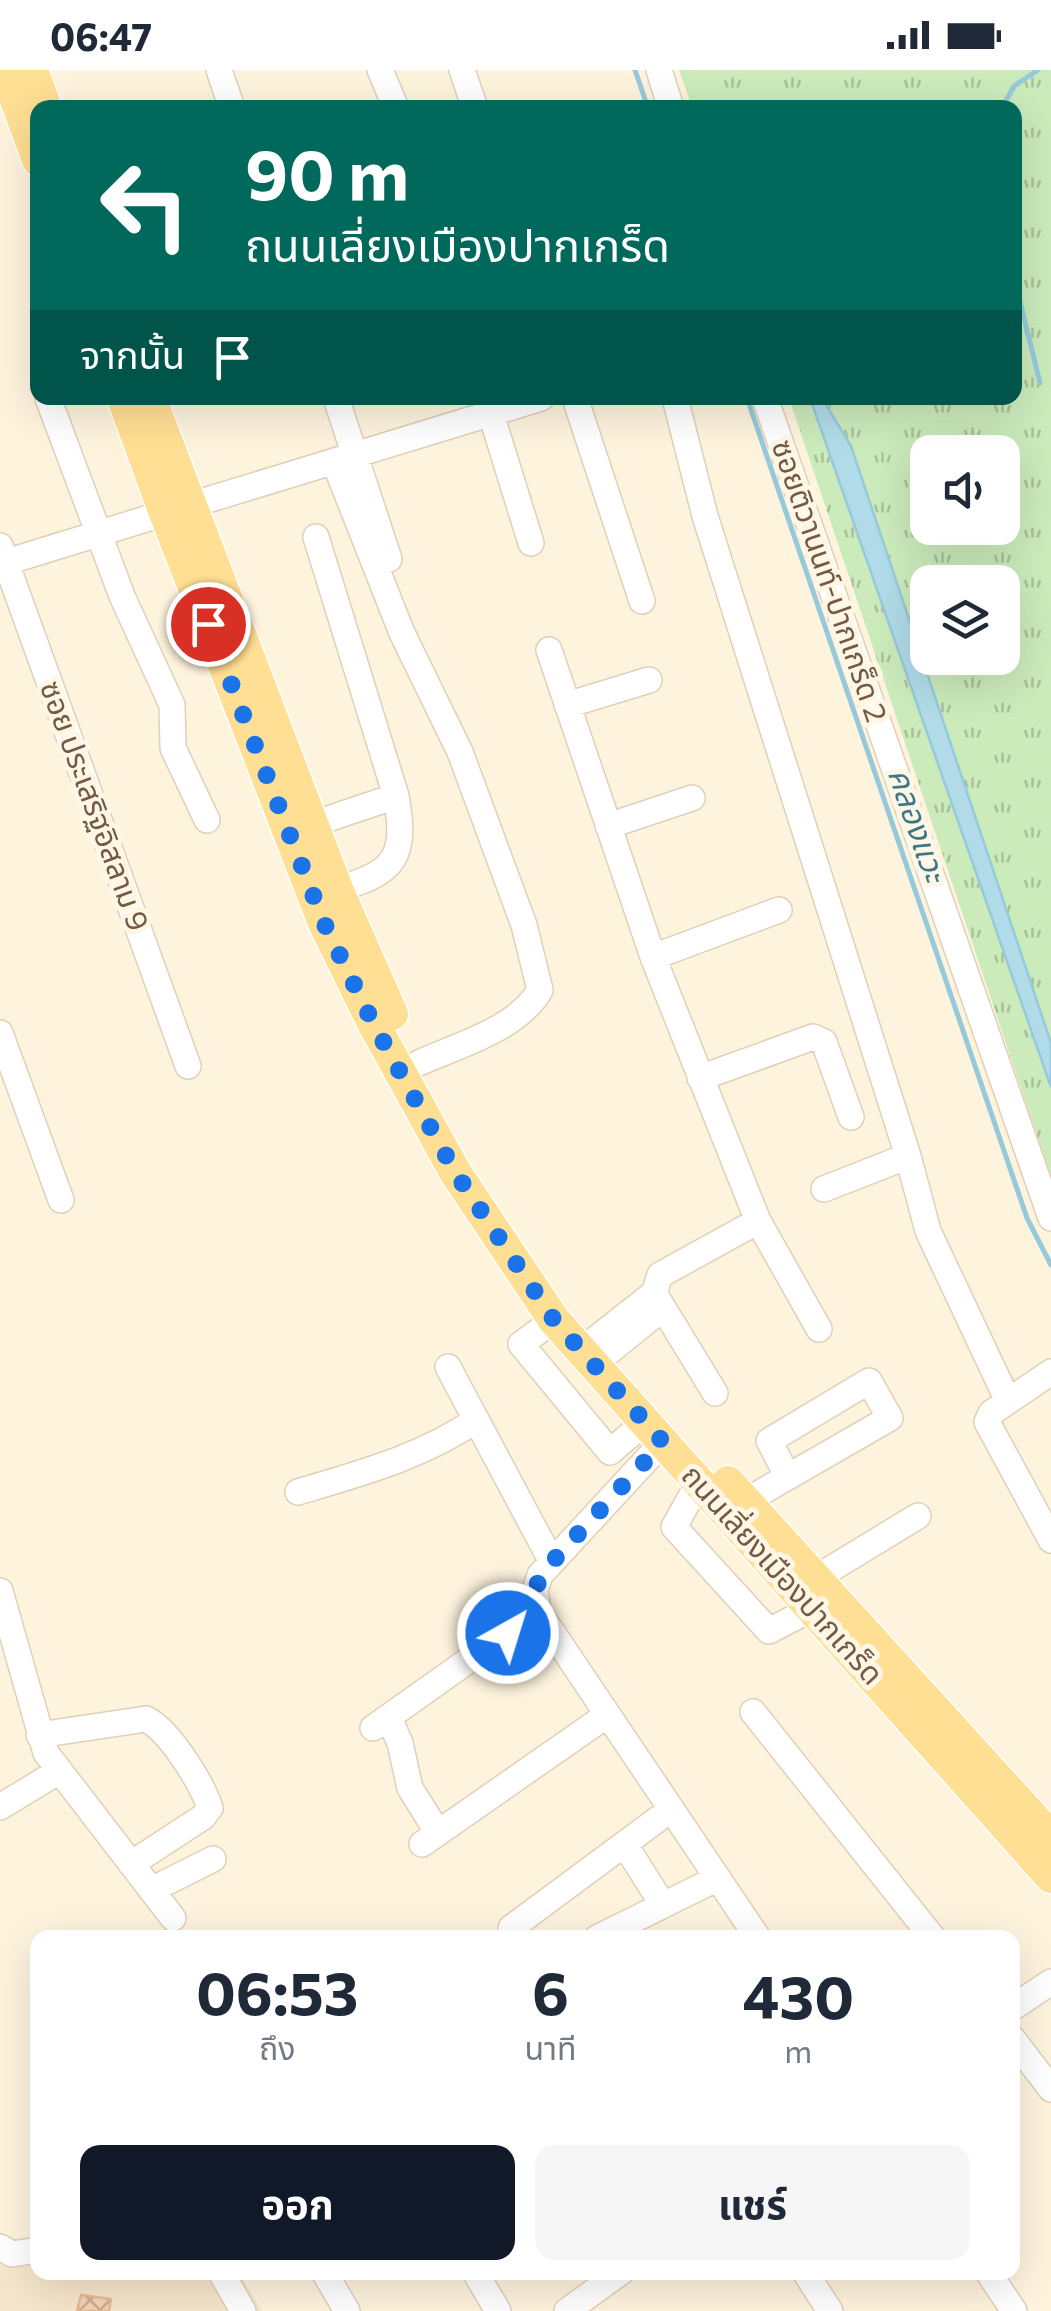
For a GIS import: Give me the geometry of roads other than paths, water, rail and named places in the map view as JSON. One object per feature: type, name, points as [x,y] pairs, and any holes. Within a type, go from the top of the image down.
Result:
[{"type":"main road","points":[[5,70],[30,138]]},
{"type":"main road","points":[[32,70],[43,100]]},
{"type":"main road","name":"ถนนเลี่ยงเมืองปากเกร็ด","points":[[126,405],[178,509],[390,1009],[473,1160],[567,1303],[746,1501],[814,1593],[1051,1877]]},
{"type":"main road","name":"ถนนเลี่ยงเมืองปากเกร็ด","points":[[152,405],[178,509],[324,923],[372,1021],[455,1172],[554,1320],[698,1482],[814,1593],[1051,1838]]},
{"type":"street","points":[[219,70],[229,100]]},
{"type":"street","points":[[380,70],[393,100]]},
{"type":"street","points":[[462,70],[472,100]]},
{"type":"street","points":[[659,70],[668,100]]},
{"type":"street","points":[[51,405],[97,534],[172,705],[172,748],[207,820]]},
{"type":"street","points":[[337,405],[345,458],[402,632],[460,752],[524,926],[540,990],[530,1007],[419,1062]]},
{"type":"street","points":[[578,405],[642,601]]},
{"type":"street","points":[[678,405],[706,516],[908,1156],[928,1231],[1008,1401]]},
{"type":"street","name":"ซอยติวานนท์-ปากเกร็ด 2","points":[[767,405],[1051,1218]]},
{"type":"street","points":[[2,558],[97,534],[493,408],[531,543]]},
{"type":"street","points":[[345,458],[426,642]]},
{"type":"street","points":[[316,537],[396,796],[401,824],[398,848],[390,864],[372,879],[338,889]]},
{"type":"street","name":"ซอย ประเสริฐอิสลาม 9","points":[[2,558],[188,1066]]},
{"type":"street","points":[[549,650],[652,958],[758,1220],[819,1329]]},
{"type":"street","points":[[568,705],[649,680]]},
{"type":"street","points":[[313,824],[396,796]]},
{"type":"street","points":[[608,826],[692,798]]},
{"type":"street","points":[[652,958],[779,910]]},
{"type":"street","points":[[0,1033],[61,1200]]},
{"type":"street","points":[[700,1078],[819,1037],[851,1118]]},
{"type":"street","points":[[824,1190],[908,1156]]},
{"type":"street","points":[[714,1394],[658,1300],[660,1275],[758,1220]]},
{"type":"street","points":[[603,1345],[658,1300]]},
{"type":"street","points":[[554,1320],[521,1344],[610,1452],[654,1432]]},
{"type":"street","points":[[448,1367],[552,1562]]},
{"type":"street","points":[[1051,1372],[992,1413],[987,1422],[1051,1540]]},
{"type":"street","points":[[746,1501],[890,1418],[869,1381],[768,1441],[788,1476]]},
{"type":"street","points":[[298,1492],[418,1454],[476,1420]]},
{"type":"street","points":[[654,1432],[536,1584],[538,1611],[753,1930]]},
{"type":"street","points":[[698,1482],[674,1526],[769,1630],[918,1516]]},
{"type":"street","points":[[0,1591],[46,1754],[173,1918]]},
{"type":"street","points":[[538,1611],[381,1723],[400,1743],[410,1788],[430,1839],[607,1715]]},
{"type":"street","points":[[754,1712],[927,1930]]},
{"type":"street","points":[[39,1735],[146,1720],[159,1726],[170,1740],[210,1808],[204,1817],[131,1864]]},
{"type":"street","points":[[0,1807],[59,1771]]},
{"type":"street","points":[[513,1930],[658,1819]]},
{"type":"street","points":[[624,1844],[663,1905]]},
{"type":"street","points":[[150,1890],[213,1859]]},
{"type":"street","points":[[613,1930],[718,1878]]},
{"type":"street","points":[[1020,2003],[1051,1982]]},
{"type":"street","points":[[1020,2048],[1051,2088]]},
{"type":"street","points":[[0,2247],[12,2254],[30,2251]]},
{"type":"street","points":[[225,2280],[243,2311]]},
{"type":"street","points":[[329,2280],[347,2311]]},
{"type":"street","points":[[479,2280],[498,2311]]},
{"type":"street","points":[[567,2311],[610,2280]]},
{"type":"street","points":[[810,2280],[830,2311]]},
{"type":"street","points":[[993,2280],[1014,2311]]},
{"type":"water","points":[[812,405],[826,405],[851,446],[910,622],[910,675],[928,675],[1051,1043],[1051,1087]]},
{"type":"waterway","name":"คลองแวะ","points":[[635,70],[645,100]]},
{"type":"waterway","points":[[1006,100],[1014,86],[1038,70]]},
{"type":"waterway","points":[[1022,310],[1040,383]]},
{"type":"waterway","name":"คลองแวะ","points":[[749,405],[1027,1218],[1051,1265]]}]
